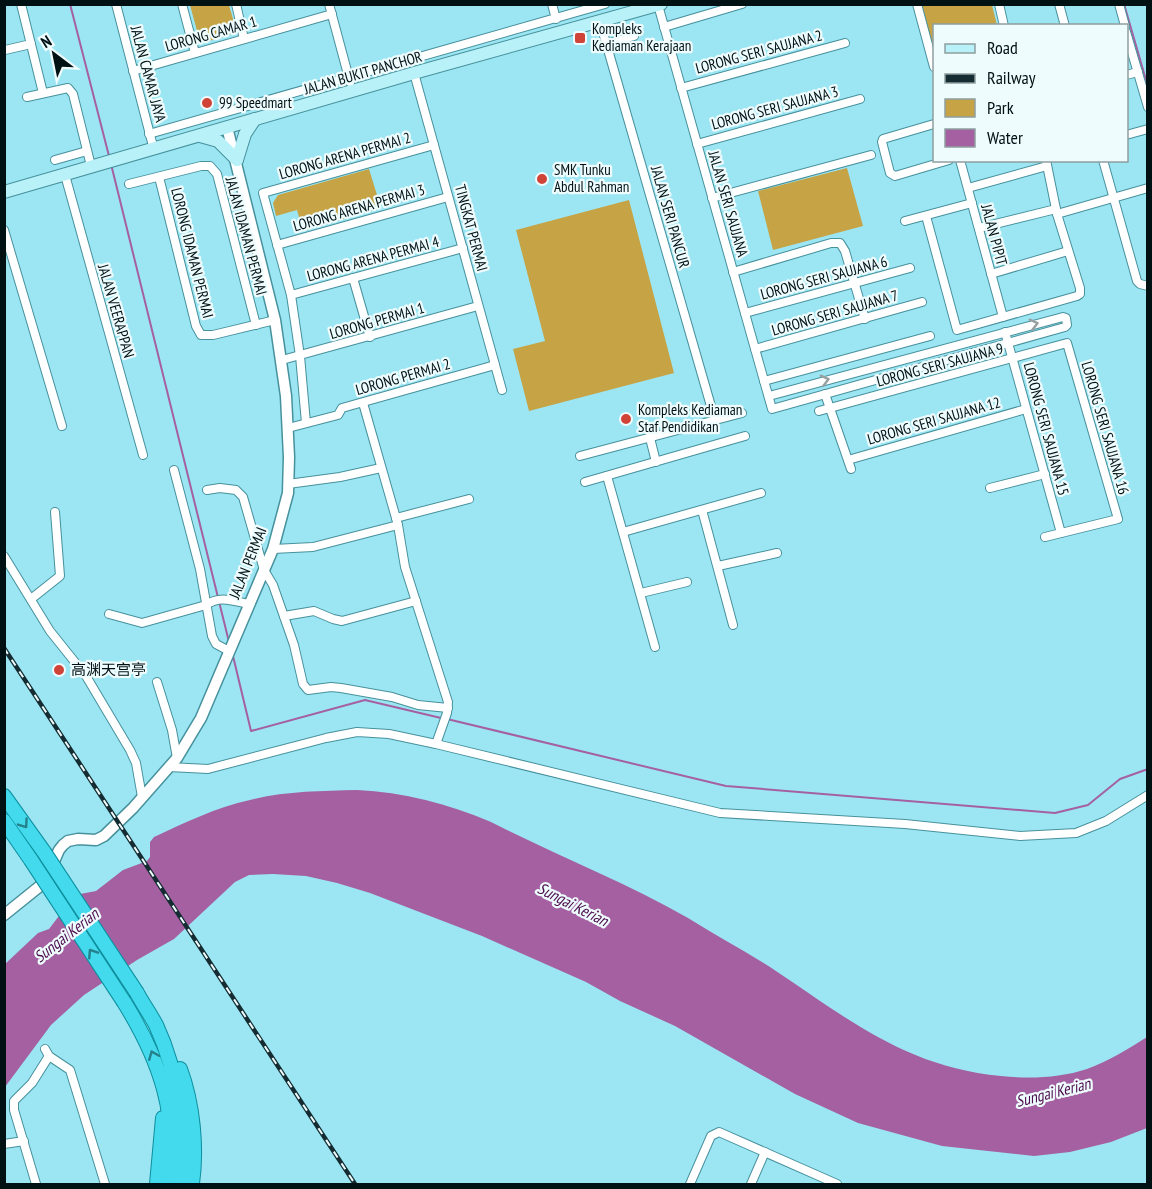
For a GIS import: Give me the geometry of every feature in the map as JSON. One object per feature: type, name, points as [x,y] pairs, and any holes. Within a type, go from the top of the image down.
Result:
[{"type":"highway","points":[[4,796],[44,852],[137,993],[175,1056],[188,1098],[193,1137],[192,1185]]},
{"type":"highway","points":[[4,821],[124,1002],[152,1050],[177,1131],[168,1185]]},
{"type":"highway","points":[[156,1026],[175,1085],[180,1185]]},
{"type":"highway","points":[[157,1185],[164,1087]]},
{"type":"main road","name":"JALAN BUKIT PANCHOR","points":[[4,192],[352,93],[414,73],[660,5]]},
{"type":"main road","points":[[199,135],[218,141],[237,160],[245,134],[255,119]]},
{"type":"street","points":[[21,4],[43,93]]},
{"type":"street","name":"JALAN CAMAR JAYA","points":[[116,4],[154,150]]},
{"type":"street","points":[[182,4],[195,53]]},
{"type":"street","points":[[236,4],[244,39]]},
{"type":"street","points":[[329,4],[352,93]]},
{"type":"street","points":[[552,4],[556,19]]},
{"type":"street","name":"JALAN BUKIT PANCHOR","points":[[149,134],[605,4]]},
{"type":"street","points":[[664,27],[742,4]]},
{"type":"street","points":[[917,4],[933,63]]},
{"type":"street","points":[[999,4],[1004,24]]},
{"type":"street","points":[[1059,4],[1064,24]]},
{"type":"street","points":[[1119,4],[1124,24]]},
{"type":"street","name":"JALAN SERI SAUJANA","points":[[660,5],[664,27],[772,409],[825,394]]},
{"type":"street","name":"LORONG CAMAR 1","points":[[132,71],[332,14]]},
{"type":"street","name":"JALAN SERI PANCUR","points":[[600,22],[715,420]]},
{"type":"street","points":[[606,44],[634,36]]},
{"type":"street","points":[[1128,39],[1148,107]]},
{"type":"street","name":"LORONG SERI SAUJANA 2","points":[[681,88],[845,43]]},
{"type":"street","points":[[5,50],[31,44]]},
{"type":"street","points":[[1128,74],[1138,72]]},
{"type":"street","name":"TINGKAT PERMAI","points":[[414,73],[502,390]]},
{"type":"street","points":[[27,97],[68,88],[73,94],[90,166]]},
{"type":"street","name":"LORONG SERI SAUJANA 3","points":[[697,144],[860,99]]},
{"type":"street","points":[[933,124],[886,138],[882,142],[890,173],[895,176],[942,162]]},
{"type":"street","name":"JALAN PERMAI","points":[[4,915],[45,882],[63,845],[68,841],[78,839],[99,839],[173,763],[201,718],[273,549],[288,493],[288,428],[282,360],[276,320],[227,127]]},
{"type":"street","points":[[1128,134],[1148,129]]},
{"type":"street","name":"LORONG ARENA PERMAI 2","points":[[278,245],[263,193],[434,145]]},
{"type":"street","points":[[55,160],[87,151]]},
{"type":"street","points":[[712,198],[872,155]]},
{"type":"street","name":"JALAN PIPIT","points":[[961,162],[1003,317]]},
{"type":"street","points":[[1104,162],[1137,281],[1148,286]]},
{"type":"street","points":[[926,216],[957,330],[1074,298],[1080,294],[1046,163],[968,188]]},
{"type":"street","name":"JALAN IDAMAN PERMAI","points":[[129,184],[201,166],[210,166],[217,174],[256,325]]},
{"type":"street","name":"JALAN VEERAPPAN","points":[[64,175],[142,455]]},
{"type":"street","name":"LORONG IDAMAN PERMAI","points":[[159,177],[196,326],[201,335],[213,335],[256,325]]},
{"type":"street","points":[[979,228],[1057,212],[1148,188]]},
{"type":"street","name":"LORONG ARENA PERMAI 3","points":[[278,245],[448,197]]},
{"type":"street","points":[[905,221],[972,203]]},
{"type":"street","points":[[4,230],[62,426]]},
{"type":"street","points":[[733,272],[831,243],[840,243],[845,251],[865,318]]},
{"type":"street","points":[[278,245],[291,295],[300,356],[306,423]]},
{"type":"street","name":"LORONG ARENA PERMAI 4","points":[[291,295],[463,249]]},
{"type":"street","points":[[991,274],[1068,251]]},
{"type":"street","name":"LORONG SERI SAUJANA 6","points":[[745,314],[910,268]]},
{"type":"street","points":[[353,278],[370,337]]},
{"type":"street","name":"LORONG SERI SAUJANA 7","points":[[755,349],[922,303]]},
{"type":"street","name":"LORONG PERMAI 1","points":[[282,360],[478,306]]},
{"type":"street","points":[[769,396],[1005,332],[1066,318],[1067,327],[825,394],[831,409]]},
{"type":"street","points":[[256,325],[276,320]]},
{"type":"street","name":"LORONG SERI SAUJANA 15","points":[[1005,332],[1061,533]]},
{"type":"street","points":[[765,381],[930,336]]},
{"type":"street","name":"LORONG SERI SAUJANA 9","points":[[819,411],[1067,343]]},
{"type":"street","name":"LORONG SERI SAUJANA 16","points":[[1061,533],[1118,519],[1067,343]]},
{"type":"street","name":"LORONG PERMAI 2","points":[[288,428],[338,415],[342,408],[495,365]]},
{"type":"street","points":[[363,403],[397,521],[405,567],[448,702],[438,740]]},
{"type":"street","name":"LORONG SERI SAUJANA 12","points":[[831,409],[850,464],[1026,409]]},
{"type":"street","points":[[580,456],[742,412]]},
{"type":"street","points":[[585,482],[745,436]]},
{"type":"street","points":[[650,438],[656,462]]},
{"type":"street","points":[[288,484],[340,477],[381,468]]},
{"type":"street","points":[[174,470],[200,568],[214,601],[212,636],[216,644],[229,651]]},
{"type":"street","points":[[990,488],[1045,474]]},
{"type":"street","points":[[606,476],[655,647]]},
{"type":"street","points":[[207,490],[220,488],[236,490],[243,497],[264,570],[273,585],[294,645],[303,684],[308,690],[341,688],[392,697],[447,711]]},
{"type":"street","points":[[623,532],[761,493]]},
{"type":"street","points":[[273,549],[313,547],[469,500]]},
{"type":"street","points":[[702,510],[733,625]]},
{"type":"street","points":[[31,599],[60,576],[55,512]]},
{"type":"street","points":[[1046,537],[1061,533]]},
{"type":"street","points":[[718,566],[777,553]]},
{"type":"street","points":[[4,556],[50,631],[86,676],[130,750],[136,763],[142,797]]},
{"type":"street","points":[[641,593],[687,582]]},
{"type":"street","points":[[109,614],[142,623],[214,601],[248,604]]},
{"type":"street","points":[[284,616],[314,611],[342,621],[416,602]]},
{"type":"street","points":[[157,682],[172,730],[173,763],[208,770],[326,738],[357,732],[389,734],[438,740],[720,813],[905,824],[1020,836],[1076,833],[1106,821],[1148,795]]},
{"type":"street","points":[[36,1185],[14,1110],[14,1101],[32,1083],[47,1053],[70,1070],[105,1185]]},
{"type":"street","points":[[690,1185],[711,1136],[719,1132],[765,1152],[819,1181],[837,1185]]},
{"type":"street","points":[[4,1144],[24,1141]]},
{"type":"street","points":[[752,1185],[765,1152]]},
{"type":"green space","points":[[190,5],[229,5],[235,26],[231,34],[206,42],[199,38]]},
{"type":"green space","points":[[922,5],[992,5],[997,24],[933,24],[933,46]]},
{"type":"green space","points":[[847,168],[863,226],[773,250],[758,191]]},
{"type":"green space","points":[[369,169],[381,208],[303,231],[297,210],[276,216],[273,203],[278,195]]},
{"type":"green space","points":[[629,200],[674,373],[529,411],[513,349],[545,341],[516,230]]},
{"type":"water","name":"Sungai Kerian","points":[[357,790],[391,793],[426,800],[491,822],[664,905],[760,961],[852,1022],[906,1051],[935,1062],[967,1071],[1001,1076],[1055,1076],[1095,1066],[1147,1037],[1147,1128],[1111,1142],[1070,1152],[1034,1156],[942,1146],[858,1123],[795,1094],[675,1026],[620,1001],[586,982],[482,936],[370,893],[337,883],[306,876],[273,874],[249,875],[235,882],[174,939],[84,995],[51,1025],[5,1087],[4,965],[38,933],[49,929],[75,895],[96,891],[123,870],[147,861],[150,857],[150,842],[154,837],[213,811],[276,795]]},
{"type":"waterway","points":[[70,4],[109,156]]},
{"type":"waterway","points":[[1124,4],[1148,87]]},
{"type":"waterway","points":[[111,164],[229,642]]},
{"type":"waterway","points":[[233,656],[251,731],[365,700],[441,718]]},
{"type":"waterway","points":[[447,719],[726,786],[1055,813],[1088,805],[1120,779],[1148,769]]},
{"type":"railway","points":[[4,648],[355,1184]]},
{"type":"place","name":"Kompleks Kediaman Kerajaan","points":[[580,38]]},
{"type":"place","name":"99 Speedmart","points":[[207,103]]},
{"type":"place","name":"SMK Tunku Abdul Rahman","points":[[542,179]]},
{"type":"place","name":"Kompleks Kediaman Staf Pendidikan","points":[[626,419]]},
{"type":"place","name":"高渊天宫亭","points":[[59,670]]}]
